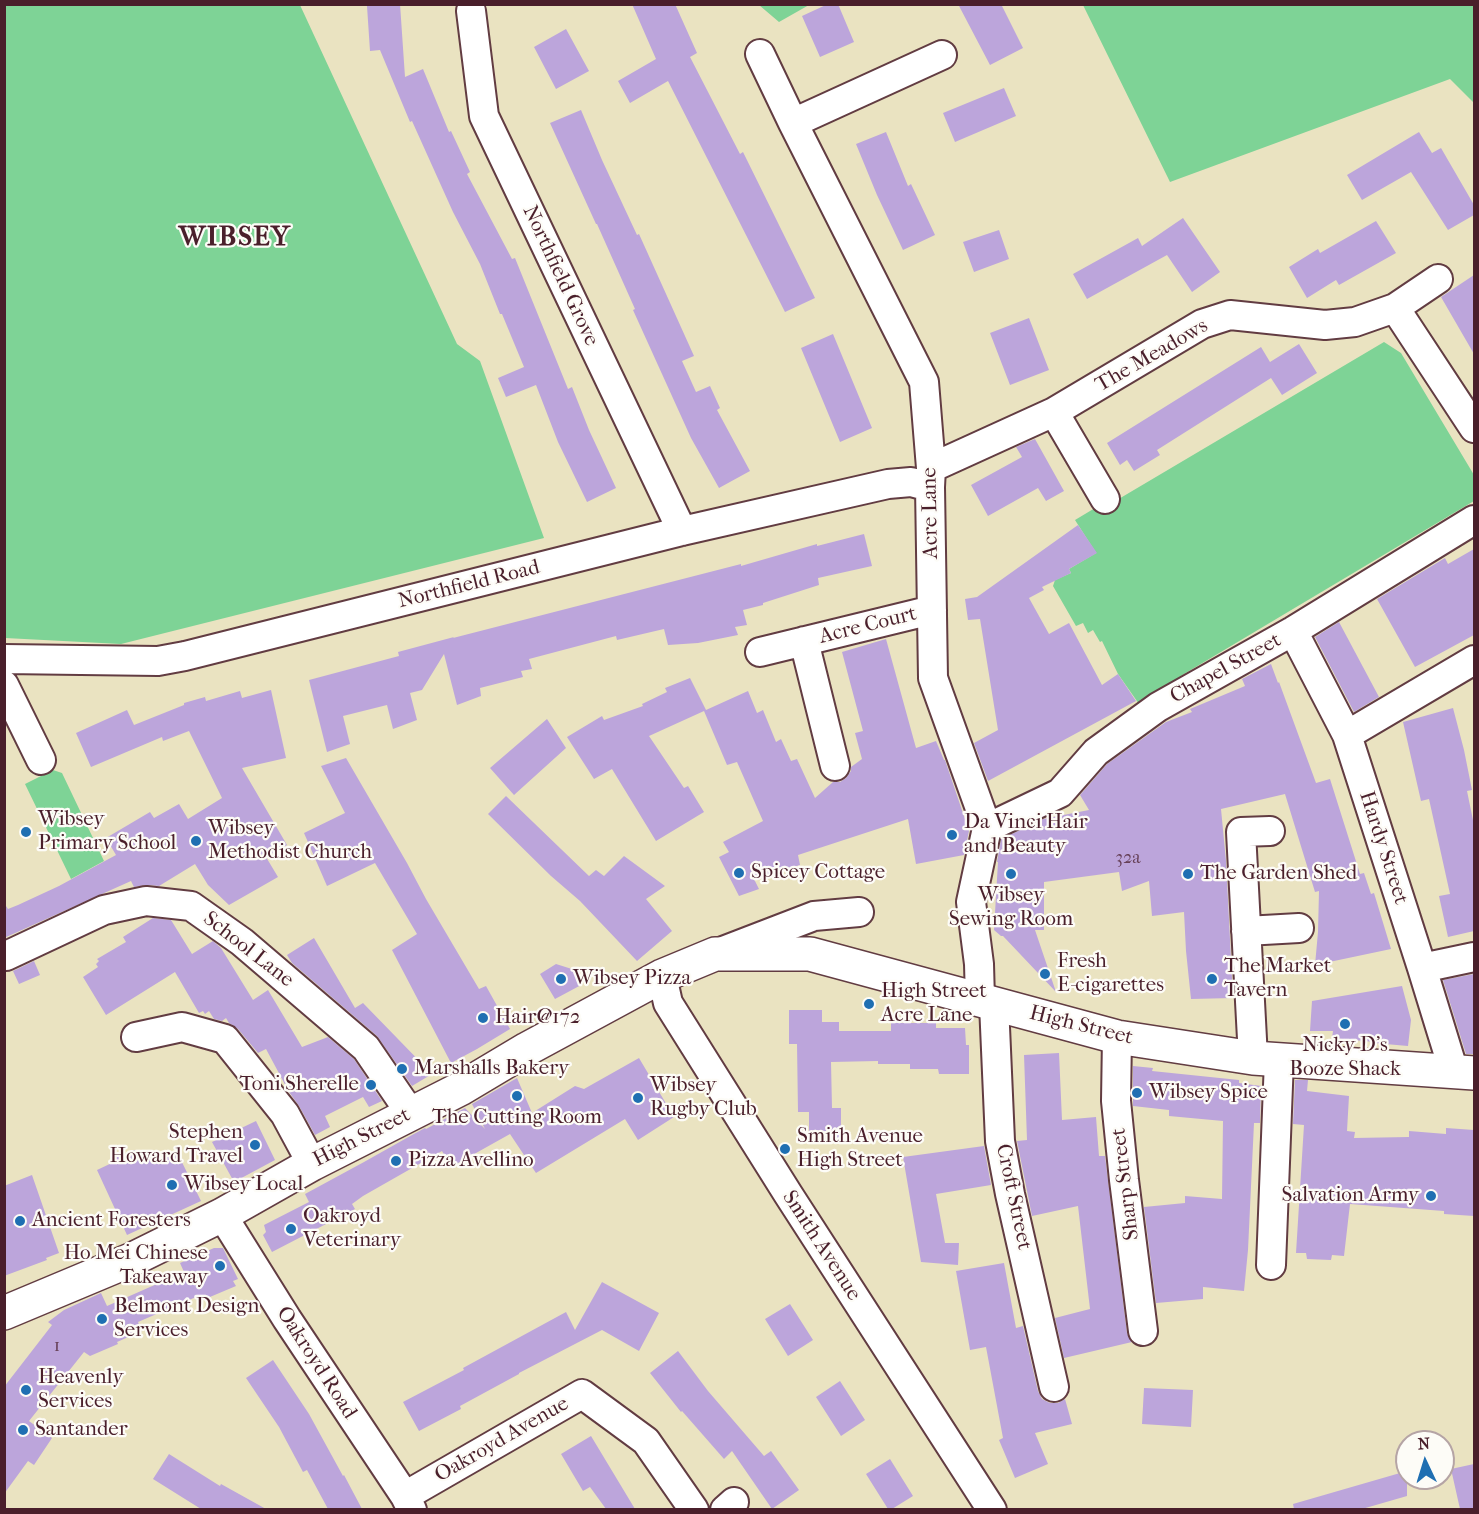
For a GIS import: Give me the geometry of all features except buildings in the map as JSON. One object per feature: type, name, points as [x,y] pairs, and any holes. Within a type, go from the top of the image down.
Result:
[{"type":"main road","name":"High Street","points":[[4,1313],[133,1259],[222,1215],[312,1164],[460,1089],[526,1049],[662,976],[715,954],[810,954],[1117,1036],[1266,1059],[1464,1073]]},
{"type":"street","name":"Northfield Grove","points":[[471,11],[484,116],[682,531]]},
{"type":"street","name":"Acre Lane","points":[[760,54],[924,382],[931,478],[933,678],[987,828]]},
{"type":"street","points":[[793,123],[942,55]]},
{"type":"street","name":"The Meadows","points":[[931,478],[1054,412],[1202,324],[1230,315],[1325,326],[1355,322],[1395,308],[1438,279]]},
{"type":"street","points":[[1395,308],[1474,428]]},
{"type":"street","points":[[1054,412],[1106,499]]},
{"type":"street","name":"Northfield Road","points":[[4,659],[158,661],[682,531],[888,484],[931,478]]},
{"type":"street","name":"Chapel Street","points":[[987,828],[1060,793],[1096,752],[1158,707],[1293,631],[1474,520]]},
{"type":"street","name":"Acre Court","points":[[760,652],[932,610]]},
{"type":"street","name":"Hardy Street","points":[[1293,631],[1347,735],[1422,968],[1464,1073]]},
{"type":"street","name":"Acre Court","points":[[804,641],[836,766]]},
{"type":"street","points":[[1347,735],[1474,660]]},
{"type":"street","points":[[4,685],[41,760]]},
{"type":"street","points":[[987,828],[971,902],[979,964],[987,1002]]},
{"type":"street","points":[[1270,831],[1241,832],[1246,931],[1266,1059],[1271,1265]]},
{"type":"street","name":"School Lane","points":[[6,956],[104,910],[146,902],[191,906],[242,942],[366,1048],[411,1114]]},
{"type":"street","name":"High Street","points":[[715,954],[814,916],[860,912]]},
{"type":"street","points":[[1246,931],[1299,928]]},
{"type":"street","points":[[1422,968],[1474,957]]},
{"type":"street","name":"Smith Avenue","points":[[662,976],[668,1003],[788,1194],[992,1509]]},
{"type":"street","name":"Croft Street","points":[[987,1002],[1000,1141],[1054,1387]]},
{"type":"street","points":[[136,1036],[182,1028],[225,1039],[285,1114],[312,1164]]},
{"type":"street","name":"Sharp Street","points":[[1117,1036],[1116,1101],[1143,1331]]},
{"type":"street","name":"Oakroyd Road","points":[[222,1215],[287,1319],[408,1503]]},
{"type":"street","name":"Oakroyd Avenue","points":[[408,1503],[582,1394],[646,1441],[694,1509]]},
{"type":"green space","points":[[4,5],[300,5],[457,344],[480,361],[544,538],[121,644],[5,638]]},
{"type":"green space","points":[[759,5],[809,5],[779,22]]},
{"type":"green space","points":[[1083,5],[1474,5],[1474,103],[1450,79],[1170,182]]},
{"type":"green space","points":[[1384,342],[1401,353],[1474,475],[1474,501],[1184,674],[1139,704],[1118,674],[1102,641],[1100,642],[1093,630],[1088,633],[1083,623],[1076,626],[1053,586],[1055,580],[1071,573],[1069,569],[1096,553],[1075,520],[1115,496],[1117,500]]},
{"type":"green space","points":[[53,770],[62,773],[104,861],[71,879],[25,784]]},
{"type":"place","name":"Wibsey Primary School","points":[[26,832]]},
{"type":"place","name":"Da Vinci Hair and Beauty","points":[[952,835]]},
{"type":"place","name":"Wibsey Methodist Church","points":[[196,841]]},
{"type":"place","name":"Spicey Cottage","points":[[739,873]]},
{"type":"place","name":"Wibsey Sewing Room","points":[[1011,874]]},
{"type":"place","name":"The Garden Shed","points":[[1188,874]]},
{"type":"place","name":"Fresh E-cigarettes","points":[[1045,974]]},
{"type":"place","name":"Wibsey Pizza","points":[[561,979]]},
{"type":"place","name":"The Market Tavern","points":[[1212,979]]},
{"type":"place","name":"High Street Acre Lane","points":[[869,1004]]},
{"type":"place","name":"Hair@172","points":[[483,1018]]},
{"type":"place","name":"Nicky D's Booze Shack","points":[[1345,1024]]},
{"type":"place","name":"Marshalls Bakery","points":[[402,1069]]},
{"type":"place","name":"Toni Sherelle","points":[[371,1085]]},
{"type":"place","name":"Wibsey Spice","points":[[1137,1093]]},
{"type":"place","name":"The Cutting Room","points":[[517,1096]]},
{"type":"place","name":"Wibsey Rugby Club","points":[[638,1098]]},
{"type":"place","name":"Stephen Howard Travel","points":[[255,1145]]},
{"type":"place","name":"Smith Avenue High Street","points":[[785,1149]]},
{"type":"place","name":"Pizza Avellino","points":[[396,1161]]},
{"type":"place","name":"Wibsey Local","points":[[172,1185]]},
{"type":"place","name":"Salvation Army","points":[[1431,1196]]},
{"type":"place","name":"Ancient Foresters","points":[[20,1221]]},
{"type":"place","name":"Oakroyd Veterinary","points":[[291,1229]]},
{"type":"place","name":"Ho Mei Chinese Takeaway","points":[[220,1266]]},
{"type":"place","name":"Belmont Design Services","points":[[102,1319]]},
{"type":"place","name":"Heavenly Services","points":[[26,1390]]},
{"type":"place","name":"Santander","points":[[23,1430]]},
{"type":"district","name":"WIBSEY","points":[[235,238]]}]
